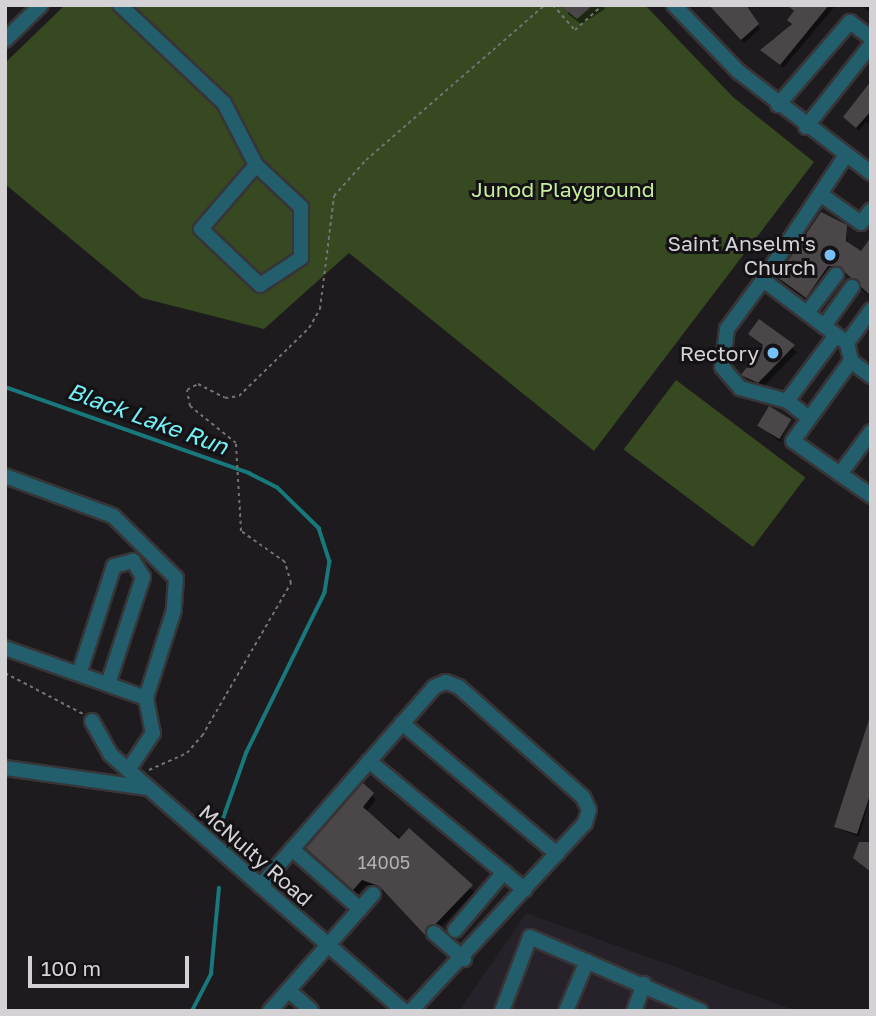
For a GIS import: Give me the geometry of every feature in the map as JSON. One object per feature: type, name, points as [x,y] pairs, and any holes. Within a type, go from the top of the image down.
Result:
[{"type":"street","points":[[5,40],[41,5]]},
{"type":"street","points":[[121,5],[224,103],[256,165],[301,207],[301,258],[260,285],[201,229],[256,165]]},
{"type":"street","points":[[674,5],[778,105],[871,173]]},
{"type":"street","points":[[778,105],[850,22],[871,38]]},
{"type":"street","points":[[806,127],[871,45]]},
{"type":"street","points":[[809,418],[787,401],[740,388],[722,367],[727,329],[846,155]]},
{"type":"street","points":[[820,194],[861,223],[871,210]]},
{"type":"street","points":[[807,313],[836,275]]},
{"type":"street","points":[[763,280],[836,335],[850,361],[868,369]]},
{"type":"street","points":[[836,335],[852,287]]},
{"type":"street","points":[[787,401],[836,335],[871,310]]},
{"type":"street","points":[[850,361],[793,441],[871,496]]},
{"type":"street","points":[[840,474],[871,432]]},
{"type":"street","points":[[5,476],[113,516],[167,564],[176,578],[174,610],[146,698],[153,733],[128,770]]},
{"type":"street","points":[[80,671],[114,566],[133,561],[143,577],[108,681]]},
{"type":"street","points":[[5,648],[80,671],[146,698]]},
{"type":"street","points":[[260,886],[433,687],[446,682],[459,687],[583,797],[589,810],[585,823],[464,959],[411,1011]]},
{"type":"street","name":"McNulty Road","points":[[92,721],[104,747],[128,770],[326,946],[404,1011]]},
{"type":"street","points":[[402,723],[557,854]]},
{"type":"street","points":[[369,761],[525,890]]},
{"type":"street","points":[[5,768],[148,788]]},
{"type":"street","points":[[292,849],[360,909]]},
{"type":"street","points":[[455,930],[504,873]]},
{"type":"street","points":[[270,1011],[373,894]]},
{"type":"street","points":[[434,933],[464,959]]},
{"type":"street","points":[[502,1011],[530,937],[704,1010]]},
{"type":"street","points":[[566,1011],[587,961]]},
{"type":"street","points":[[634,1011],[644,984]]},
{"type":"street","points":[[288,990],[311,1011]]},
{"type":"path","points":[[147,770],[187,753],[202,736],[291,583],[285,562],[241,531],[234,469],[237,450],[231,436],[190,406],[187,390],[198,384],[225,398],[239,396],[309,328],[320,309],[334,196],[366,160],[545,5]]},
{"type":"path","points":[[553,5],[575,30],[603,5]]},
{"type":"path","points":[[5,673],[71,704],[92,721]]},
{"type":"shaded area","points":[[526,913],[797,1011],[459,1011]]},
{"type":"green space","name":"Junod Playground","points":[[65,5],[645,5],[733,97],[814,162],[594,451],[349,253],[264,329],[142,298],[5,184],[5,63]]},
{"type":"green space","points":[[676,380],[805,477],[753,547],[624,449]]},
{"type":"building","points":[[560,5],[593,5],[577,19]]},
{"type":"building","points":[[709,5],[746,5],[759,24],[741,40]]},
{"type":"building","points":[[787,5],[829,5],[780,65],[760,50],[792,24],[787,20],[794,11]]},
{"type":"building","points":[[871,81],[871,111],[856,128],[843,117]]},
{"type":"building","name":"Saint Anselm's Church","points":[[821,212],[847,225],[846,241],[861,251],[871,237],[871,296],[838,266],[828,266],[806,298],[777,277]]},
{"type":"building","name":"Rectory","points":[[759,319],[795,345],[758,383],[741,375],[763,345],[748,334]]},
{"type":"building","points":[[769,406],[791,419],[779,439],[757,426]]},
{"type":"building","points":[[869,720],[871,792],[857,834],[834,827]]},
{"type":"building","points":[[363,783],[374,793],[363,807],[399,839],[409,828],[473,885],[425,935],[379,886],[362,880],[353,890],[306,848]]},
{"type":"building","points":[[859,842],[871,842],[871,872],[853,858]]},
{"type":"waterway","name":"Black Lake Run","points":[[5,387],[249,473],[277,487],[319,528],[330,561],[325,593],[247,752],[222,823]]},
{"type":"waterway","name":"Black Lake Run","points":[[192,1011],[211,974],[219,888]]},
{"type":"place","name":"Saint Anselm's Church","points":[[830,255]]},
{"type":"place","name":"Rectory","points":[[773,353]]}]
